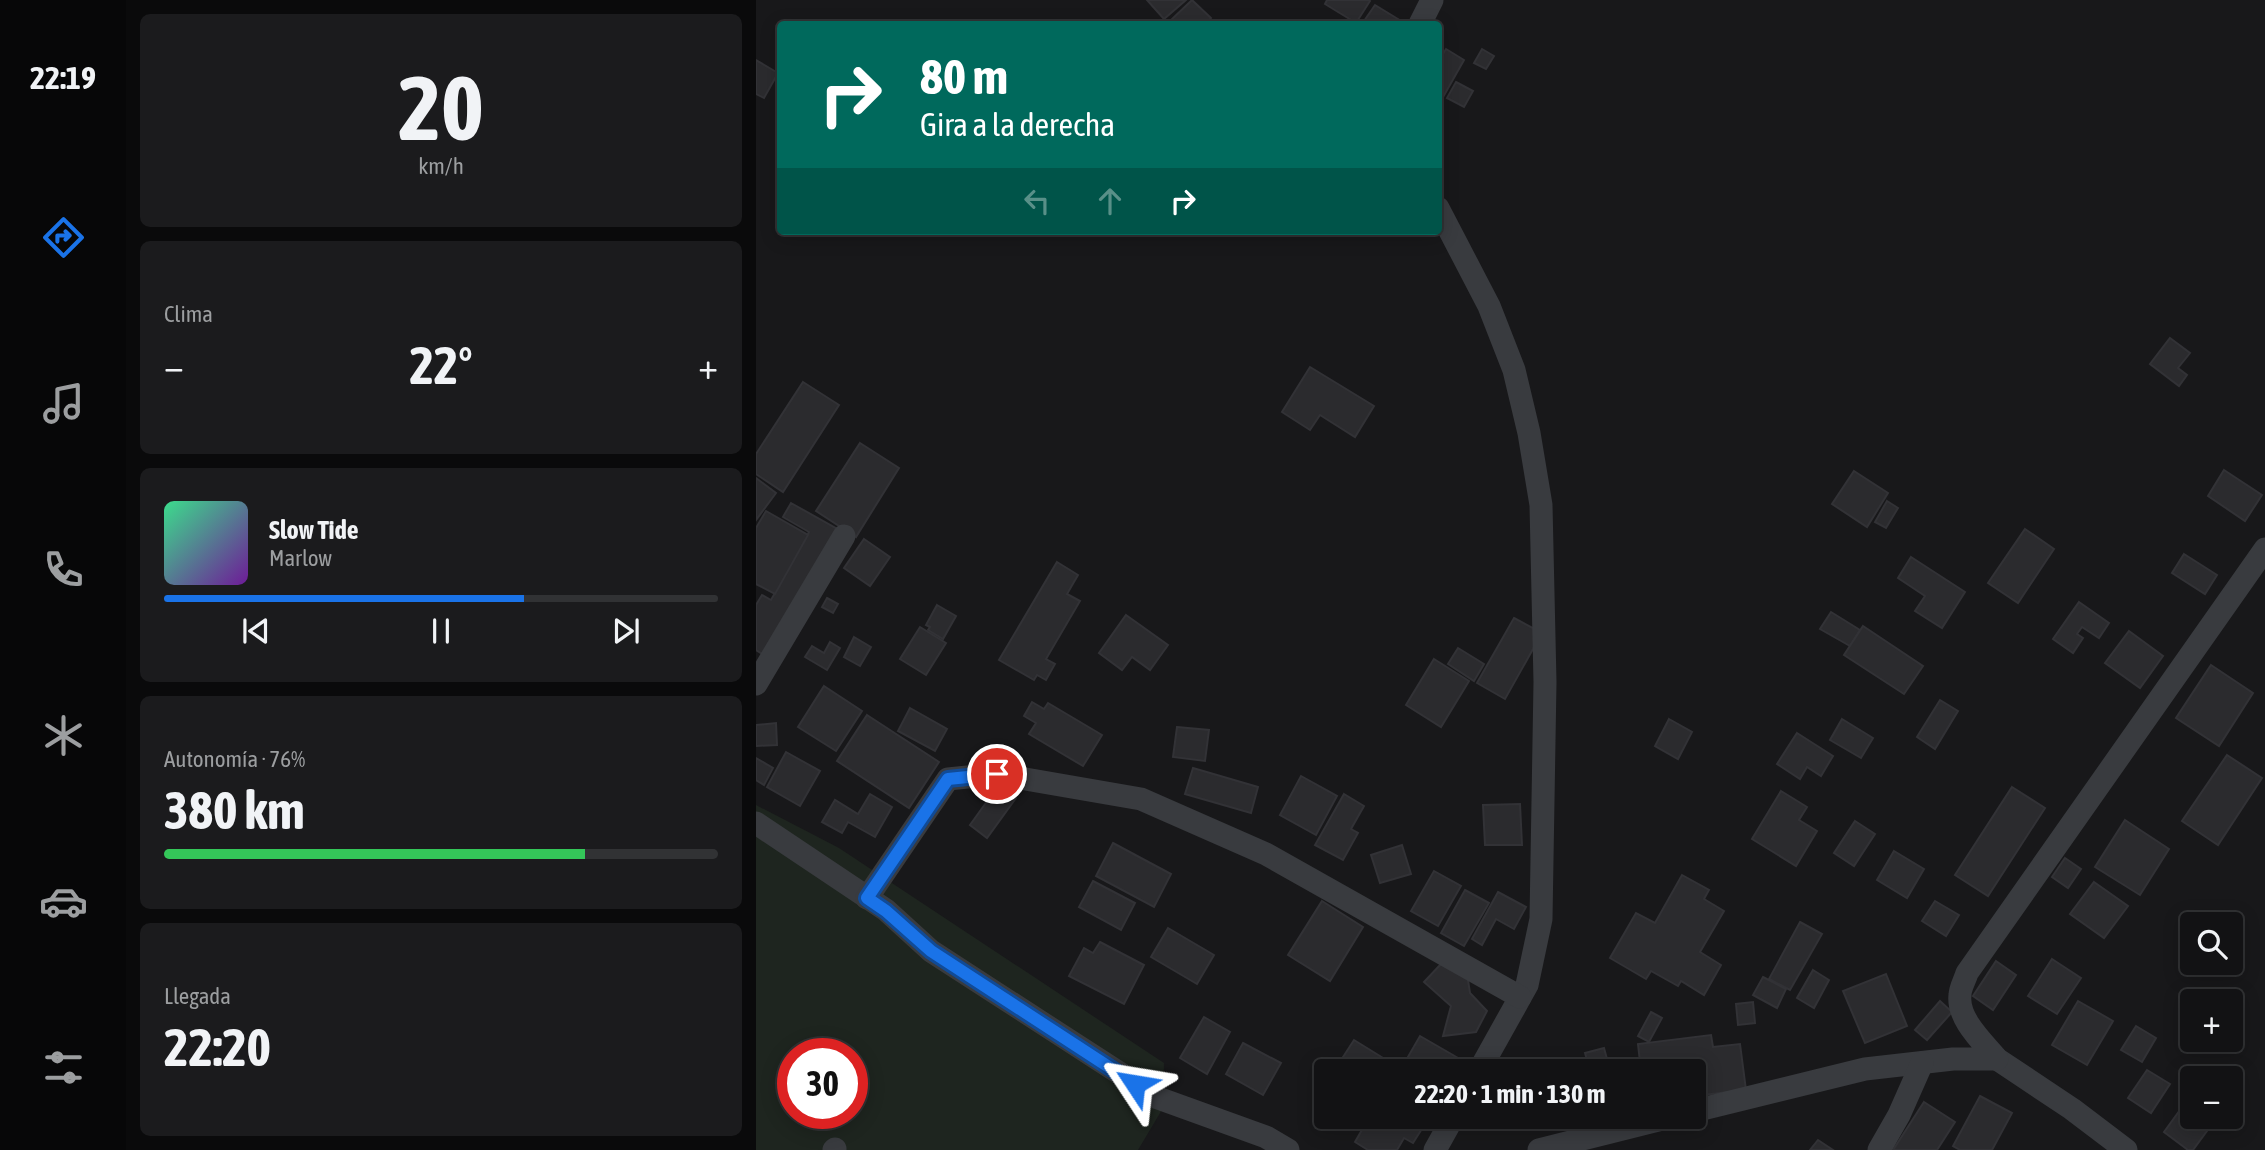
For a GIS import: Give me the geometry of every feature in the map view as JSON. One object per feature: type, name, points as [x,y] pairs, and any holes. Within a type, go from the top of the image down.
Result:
[{"type":"street","points":[[1422,21],[1432,0]]},
{"type":"street","points":[[1442,216],[1489,306],[1514,370],[1529,433],[1541,505],[1545,682],[1541,919],[1527,985],[1486,1059]]},
{"type":"street","points":[[756,684],[844,536]]},
{"type":"street","points":[[2126,1150],[1997,1059],[1962,1012],[1959,996],[1967,973],[2265,549]]},
{"type":"street","points":[[867,898],[948,779],[997,774],[1141,799],[1266,854],[1520,997]]},
{"type":"street","points":[[756,823],[886,911],[931,951],[1158,1098],[1266,1137],[1288,1150]]},
{"type":"street","points":[[1706,1108],[1865,1069],[1953,1059],[1997,1059]]},
{"type":"street","points":[[1879,1150],[1899,1115],[1922,1063]]},
{"type":"street","points":[[1435,1150],[1447,1129]]},
{"type":"street","points":[[1539,1150],[1622,1129]]},
{"type":"shaded area","points":[[756,805],[839,848],[1164,1063],[1163,1108],[1138,1150],[756,1150]]},
{"type":"building","points":[[1147,0],[1186,0],[1164,19]]},
{"type":"building","points":[[1192,0],[1211,18],[1208,21],[1171,20]]},
{"type":"building","points":[[1327,0],[1370,1],[1357,21],[1353,21],[1325,4]]},
{"type":"building","points":[[1375,5],[1401,21],[1364,21]]},
{"type":"building","points":[[1446,49],[1464,60],[1442,99],[1442,56]]},
{"type":"building","points":[[1482,49],[1494,56],[1486,69],[1474,63]]},
{"type":"building","points":[[756,60],[777,75],[764,98],[756,94]]},
{"type":"building","points":[[1456,82],[1473,91],[1464,107],[1447,98]]},
{"type":"building","points":[[2170,338],[2190,353],[2178,368],[2187,375],[2179,386],[2150,364]]},
{"type":"building","points":[[1310,367],[1374,406],[1355,437],[1320,415],[1310,430],[1282,412]]},
{"type":"building","points":[[803,382],[839,405],[783,492],[756,474],[756,454]]},
{"type":"building","points":[[860,443],[899,468],[856,537],[816,511]]},
{"type":"building","points":[[2224,470],[2262,495],[2245,521],[2208,496]]},
{"type":"building","points":[[1854,471],[1888,493],[1867,527],[1832,504]]},
{"type":"building","points":[[756,478],[776,493],[756,520]]},
{"type":"building","points":[[1887,501],[1898,508],[1886,528],[1875,522]]},
{"type":"building","points":[[791,503],[839,530],[767,657],[756,650],[756,605],[762,595],[771,600],[809,532],[783,517]]},
{"type":"building","points":[[766,511],[808,535],[775,594],[756,584],[756,528]]},
{"type":"building","points":[[2025,529],[2054,549],[2018,603],[1988,583]]},
{"type":"building","points":[[864,539],[890,557],[870,586],[844,568]]},
{"type":"building","points":[[2184,554],[2217,575],[2205,594],[2172,573]]},
{"type":"building","points":[[1911,557],[1965,592],[1942,628],[1915,611],[1925,596],[1898,578]]},
{"type":"building","points":[[1057,562],[1078,575],[1067,594],[1080,601],[1046,659],[1055,664],[1046,680],[1037,675],[1034,680],[999,660]]},
{"type":"building","points":[[827,598],[838,604],[833,613],[822,607]]},
{"type":"building","points":[[2079,602],[2109,623],[2099,638],[2082,627],[2077,634],[2083,638],[2073,653],[2053,639]]},
{"type":"building","points":[[937,605],[956,616],[943,639],[928,630],[930,627],[926,625]]},
{"type":"building","points":[[1831,612],[1860,630],[1850,646],[1820,629]]},
{"type":"building","points":[[1126,615],[1168,645],[1150,670],[1132,657],[1122,670],[1099,653]]},
{"type":"building","points":[[1514,618],[1542,633],[1505,699],[1477,683]]},
{"type":"building","points":[[1863,626],[1923,666],[1904,694],[1844,655]]},
{"type":"building","points":[[920,627],[946,643],[926,675],[900,659]]},
{"type":"building","points":[[2129,631],[2163,656],[2140,688],[2105,663]]},
{"type":"building","points":[[854,637],[871,647],[860,666],[844,657]]},
{"type":"building","points":[[830,642],[840,648],[827,670],[805,657],[812,646],[824,653]]},
{"type":"building","points":[[1458,648],[1484,664],[1474,681],[1448,664]]},
{"type":"building","points":[[1434,659],[1469,681],[1441,727],[1406,705]]},
{"type":"building","points":[[2211,665],[2253,693],[2219,746],[2176,718]]},
{"type":"building","points":[[824,686],[862,711],[836,751],[798,727]]},
{"type":"building","points":[[1940,700],[1958,711],[1935,749],[1917,737]]},
{"type":"building","points":[[1032,702],[1044,709],[1048,703],[1102,735],[1083,766],[1029,734],[1036,723],[1024,716]]},
{"type":"building","points":[[910,708],[947,729],[935,751],[898,731]]},
{"type":"building","points":[[867,715],[939,762],[909,808],[837,761]]},
{"type":"building","points":[[1669,719],[1692,732],[1678,759],[1655,746]]},
{"type":"building","points":[[1842,719],[1873,738],[1861,758],[1830,740]]},
{"type":"building","points":[[776,723],[777,745],[756,746],[756,725]]},
{"type":"building","points":[[1177,727],[1209,730],[1205,761],[1173,757]]},
{"type":"building","points":[[1797,733],[1833,756],[1821,776],[1807,767],[1800,779],[1777,764]]},
{"type":"building","points":[[786,752],[820,771],[800,806],[767,787]]},
{"type":"building","points":[[2227,755],[2262,778],[2218,845],[2182,821]]},
{"type":"building","points":[[756,758],[773,768],[764,785],[756,780]]},
{"type":"building","points":[[1193,768],[1258,787],[1251,813],[1185,794]]},
{"type":"building","points":[[1301,776],[1337,796],[1316,835],[1280,815]]},
{"type":"building","points":[[998,786],[1016,798],[987,838],[970,825]]},
{"type":"building","points":[[2012,787],[2045,808],[1988,896],[1955,875]]},
{"type":"building","points":[[1781,791],[1807,807],[1799,820],[1817,831],[1796,866],[1752,839]]},
{"type":"building","points":[[870,794],[892,807],[875,837],[848,822],[842,833],[822,822],[835,800],[858,814]]},
{"type":"building","points":[[1344,794],[1364,806],[1351,829],[1358,833],[1343,860],[1315,845]]},
{"type":"building","points":[[1520,804],[1522,845],[1485,845],[1483,805]]},
{"type":"building","points":[[2125,820],[2169,849],[2140,895],[2095,867]]},
{"type":"building","points":[[1855,821],[1875,834],[1854,866],[1834,853]]},
{"type":"building","points":[[1113,843],[1171,874],[1154,907],[1096,876]]},
{"type":"building","points":[[1402,845],[1411,874],[1380,883],[1371,855]]},
{"type":"building","points":[[1894,851],[1924,869],[1907,898],[1877,880]]},
{"type":"building","points":[[2065,858],[2081,869],[2068,888],[2052,877]]},
{"type":"building","points":[[1434,871],[1461,886],[1438,926],[1411,911]]},
{"type":"building","points":[[1682,875],[1709,890],[1704,899],[1724,911],[1700,952],[1721,965],[1704,995],[1681,981],[1678,986],[1651,971],[1646,979],[1610,958],[1636,913],[1655,923]]},
{"type":"building","points":[[1093,881],[1135,903],[1121,930],[1079,907]]},
{"type":"building","points":[[2094,882],[2128,906],[2104,938],[2070,914]]},
{"type":"building","points":[[1465,890],[1489,903],[1464,946],[1441,933]]},
{"type":"building","points":[[1498,892],[1526,907],[1514,929],[1496,919],[1482,945],[1472,939]]},
{"type":"building","points":[[1322,901],[1363,927],[1330,981],[1288,955]]},
{"type":"building","points":[[1935,901],[1959,915],[1946,936],[1922,921]]},
{"type":"building","points":[[1800,922],[1822,934],[1790,990],[1769,979]]},
{"type":"building","points":[[1168,928],[1214,955],[1197,984],[1151,957]]},
{"type":"building","points":[[1100,942],[1144,965],[1124,1004],[1069,976],[1084,948],[1093,953]]},
{"type":"building","points":[[2052,959],[2081,978],[2057,1014],[2028,996]]},
{"type":"building","points":[[1465,961],[1470,993],[1487,1011],[1476,1032],[1443,1036],[1451,1006],[1424,982],[1441,964]]},
{"type":"building","points":[[1996,961],[2016,975],[1993,1010],[1973,996]]},
{"type":"building","points":[[1813,970],[1829,980],[1814,1008],[1797,998]]},
{"type":"building","points":[[1886,974],[1907,1026],[1865,1043],[1843,991]]},
{"type":"building","points":[[1763,977],[1786,989],[1777,1008],[1753,995]]},
{"type":"building","points":[[1940,1001],[1952,1012],[1927,1040],[1915,1030]]},
{"type":"building","points":[[2078,1001],[2113,1021],[2087,1065],[2052,1045]]},
{"type":"building","points":[[1753,1002],[1755,1023],[1738,1025],[1736,1004]]},
{"type":"building","points":[[1651,1012],[1662,1018],[1649,1042],[1638,1036]]},
{"type":"building","points":[[1204,1017],[1230,1032],[1207,1074],[1180,1058]]},
{"type":"building","points":[[2136,1026],[2156,1038],[2142,1062],[2121,1050]]},
{"type":"building","points":[[1711,1035],[1713,1047],[1740,1044],[1746,1090],[1706,1095],[1706,1059],[1640,1059],[1638,1044]]},
{"type":"building","points":[[1420,1036],[1460,1059],[1407,1059]]},
{"type":"building","points":[[1354,1040],[1385,1059],[1342,1059]]},
{"type":"building","points":[[1243,1043],[1281,1063],[1263,1095],[1226,1074]]},
{"type":"building","points":[[1604,1048],[1607,1059],[1587,1059],[1585,1053]]},
{"type":"building","points":[[2147,1070],[2170,1084],[2151,1113],[2128,1098]]},
{"type":"building","points":[[1980,1096],[2012,1113],[1992,1150],[1960,1150],[1953,1146]]},
{"type":"building","points":[[1924,1102],[1955,1122],[1937,1150],[1893,1150]]},
{"type":"building","points":[[2180,1110],[2180,1129],[2208,1129],[2193,1150],[2188,1150],[2164,1132]]},
{"type":"building","points":[[1362,1129],[1422,1129],[1413,1143],[1404,1138],[1397,1150],[1368,1150],[1355,1142]]},
{"type":"building","points":[[1818,1140],[1833,1150],[1810,1150]]},
{"type":"route","points":[[997,774],[948,779],[867,898],[886,911],[931,951],[1135,1084]]}]
